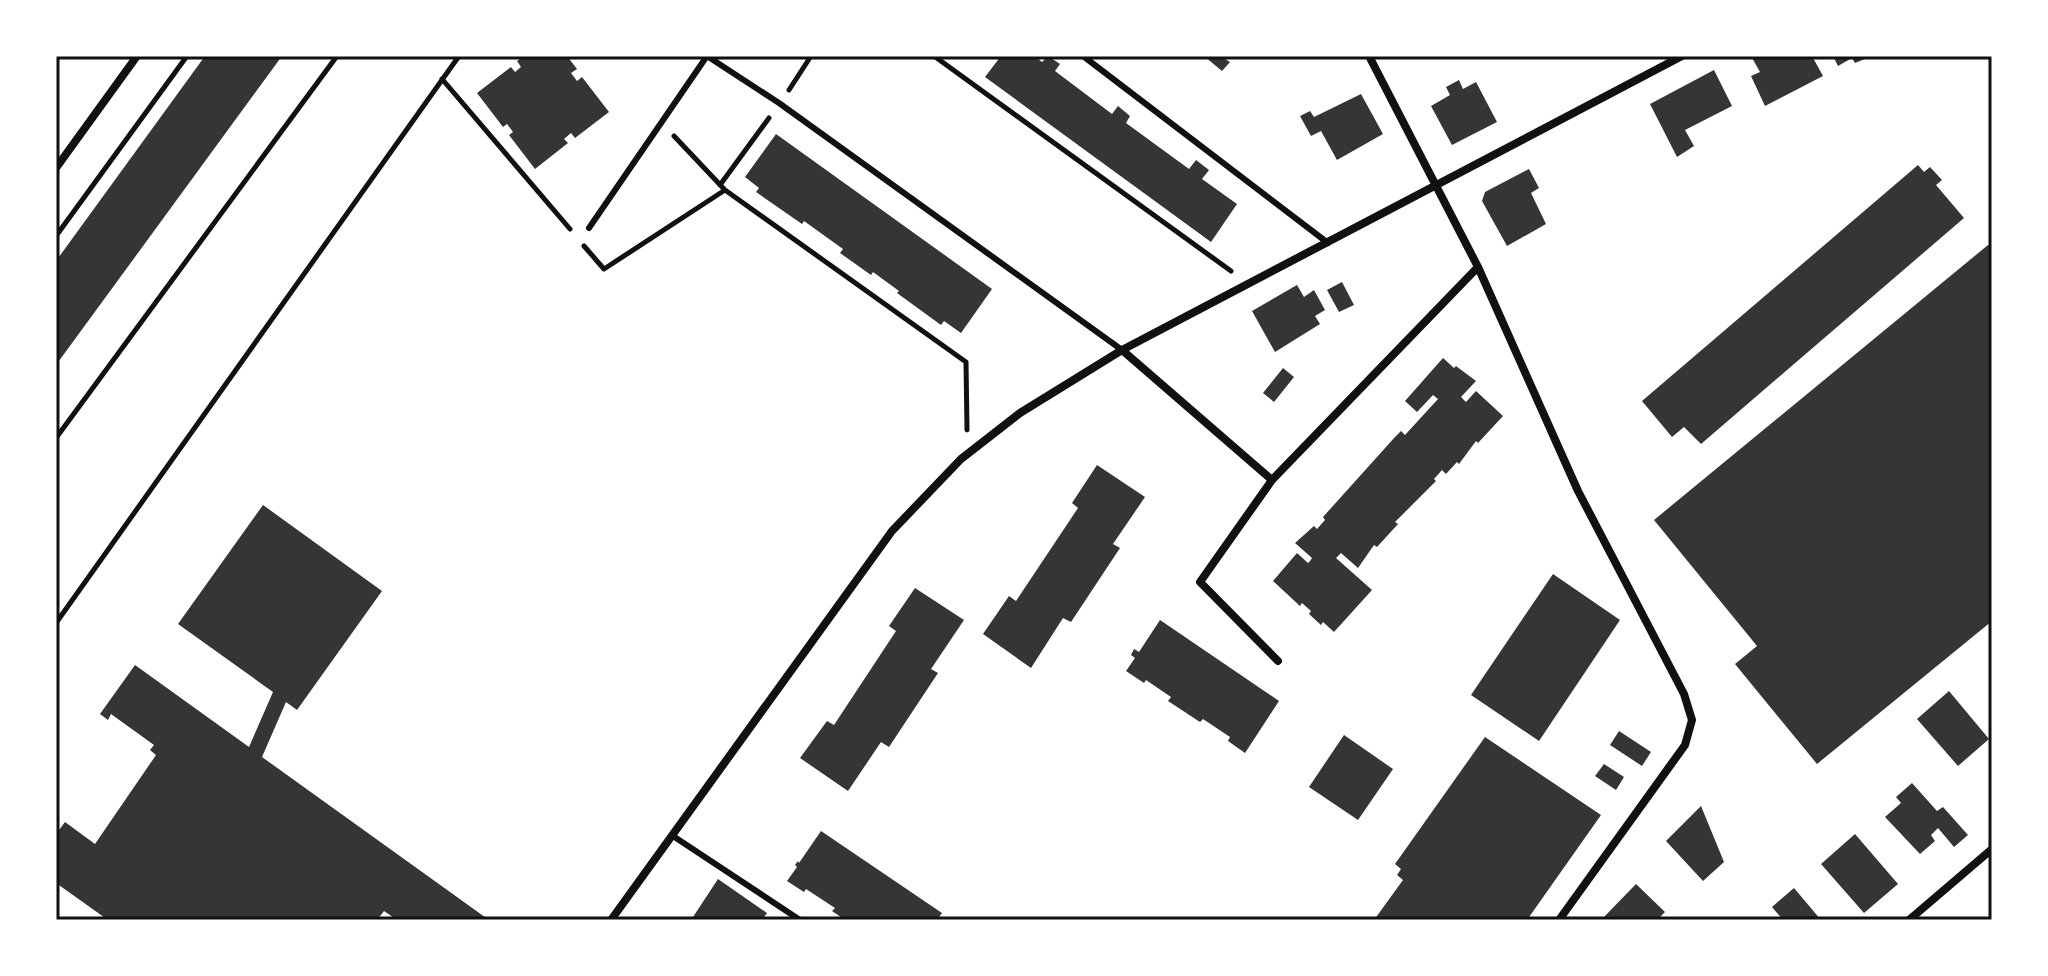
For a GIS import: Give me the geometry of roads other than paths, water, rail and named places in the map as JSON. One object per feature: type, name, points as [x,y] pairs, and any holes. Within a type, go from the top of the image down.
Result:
[{"type":"street","points":[[56,168],[137,56]]},
{"type":"street","points":[[1369,56],[1478,267],[1578,491],[1684,694],[1692,720],[1685,745],[1559,920]]},
{"type":"street","points":[[611,920],[892,531],[967,455],[1020,413],[1122,350],[1682,56]]},
{"type":"street","points":[[1278,661],[1200,582],[1272,480],[1478,267]]},
{"type":"street","points":[[1122,350],[1272,480]]},
{"type":"street","points":[[1909,920],[1992,849]]},
{"type":"lane","points":[[589,228],[707,56],[779,103],[1122,350]]},
{"type":"lane","points":[[1083,56],[1328,243]]},
{"type":"lane","points":[[673,836],[800,920]]}]
